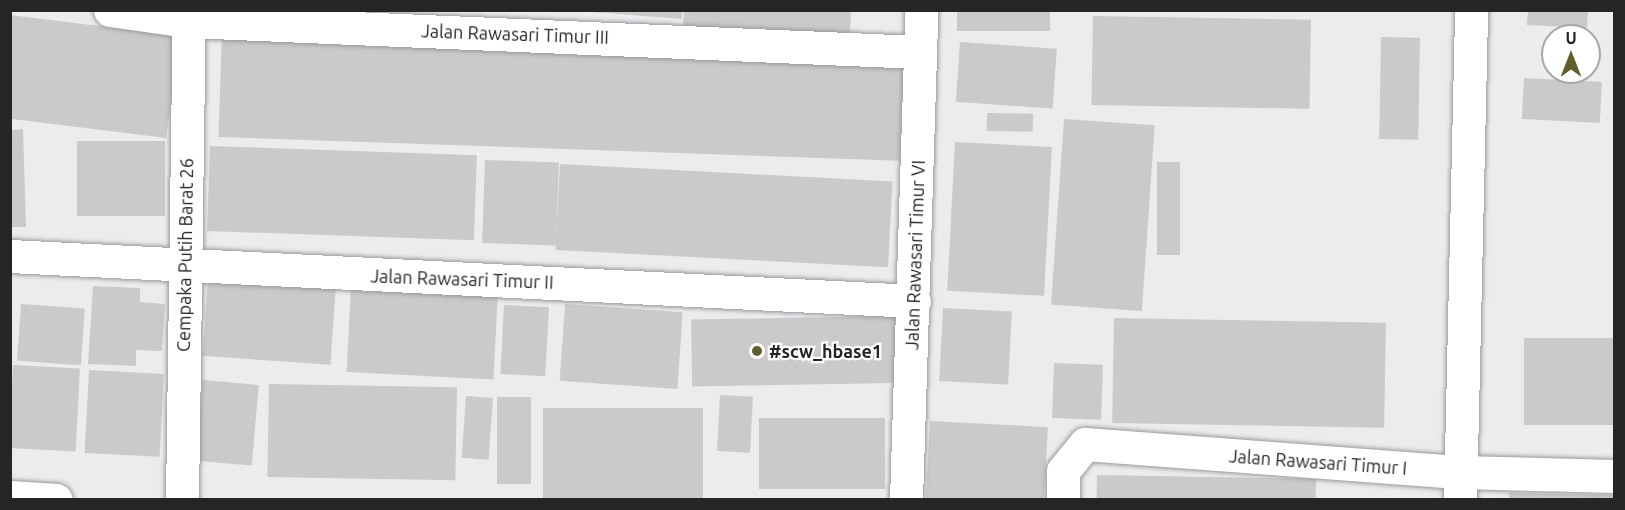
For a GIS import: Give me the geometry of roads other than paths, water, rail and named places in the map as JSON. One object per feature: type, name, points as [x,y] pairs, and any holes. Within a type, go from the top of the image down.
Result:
[{"type":"street","name":"Jalan Rawasari Timur III","points":[[110,10],[188,16],[920,52]]},
{"type":"street","name":"Jalan Rawasari Timur VI","points":[[906,500],[914,301],[921,10]]},
{"type":"street","points":[[1460,486],[1471,10]]},
{"type":"street","name":"Cempaka Putih Barat 26","points":[[182,500],[188,16]]},
{"type":"street","name":"Jalan Rawasari Timur II","points":[[10,256],[186,267],[914,301]]},
{"type":"street","name":"Jalan Rawasari Timur I","points":[[1063,500],[1063,471],[1085,444],[1460,486],[1614,476]]},
{"type":"street","points":[[10,497],[56,500]]},
{"type":"place","name":"#scw_hbase1","points":[[757,351]]}]
